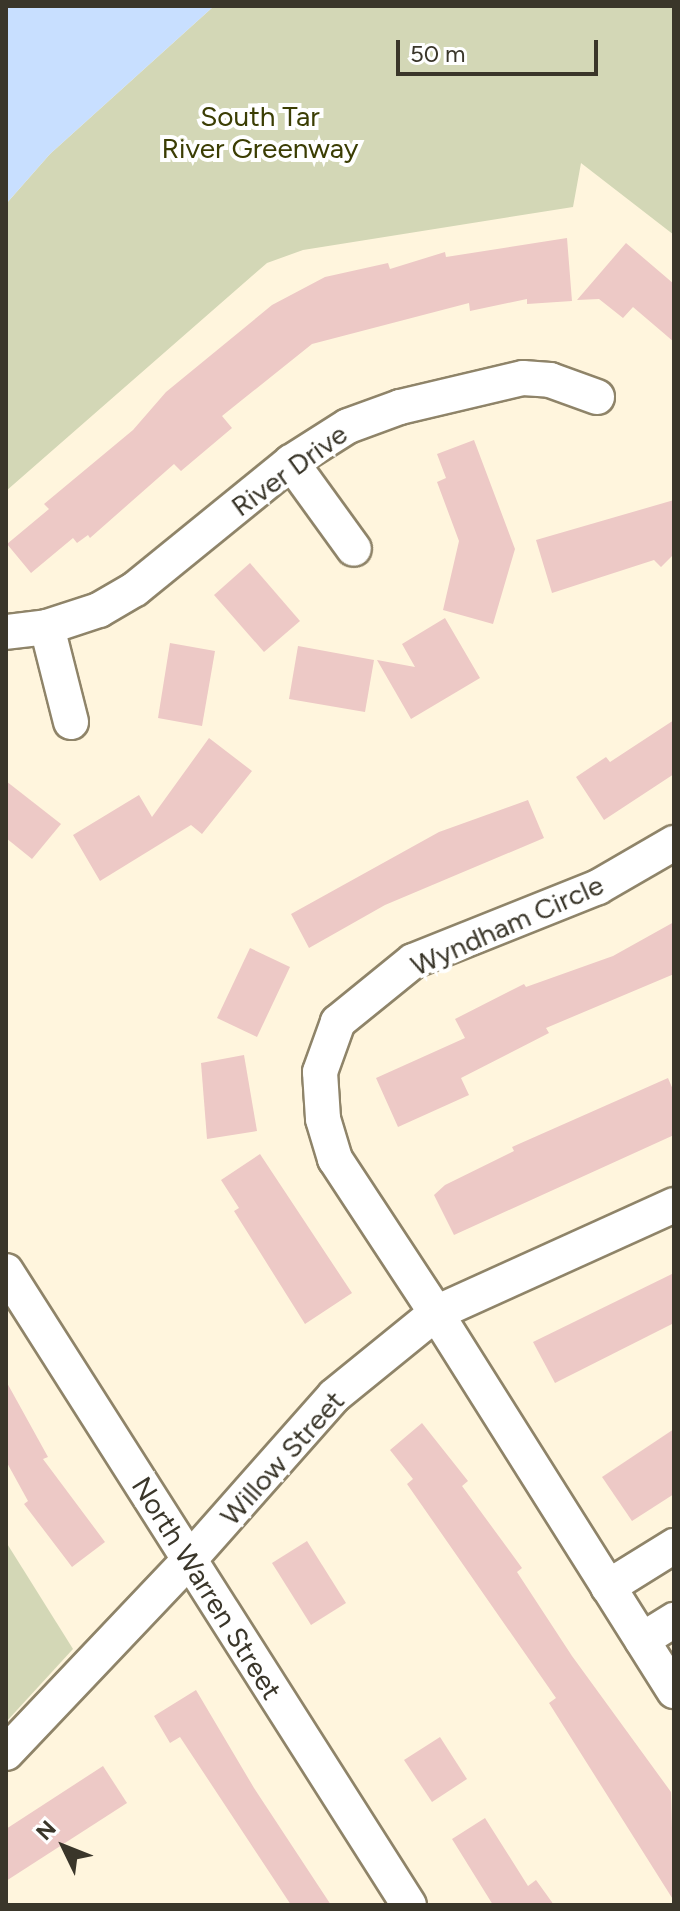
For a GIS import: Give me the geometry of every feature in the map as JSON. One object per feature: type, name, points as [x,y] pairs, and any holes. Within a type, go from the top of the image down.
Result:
[{"type":"street","name":"River Drive","points":[[6,632],[47,627],[99,610],[135,589],[291,462],[348,426],[387,411],[523,378],[550,380],[597,397]]},
{"type":"street","points":[[291,462],[354,549]]},
{"type":"street","points":[[47,627],[71,722]]},
{"type":"street","name":"Wyndham Circle","points":[[674,843],[598,887],[413,961],[338,1022],[320,1072],[323,1119],[335,1159],[436,1313],[674,1691]]},
{"type":"street","points":[[436,1313],[674,1205]]},
{"type":"street","name":"North Warren Street","points":[[6,1271],[409,1905]]},
{"type":"street","name":"Willow Street","points":[[6,1753],[189,1560],[334,1396],[436,1313]]},
{"type":"street","points":[[608,1587],[674,1546]]},
{"type":"street","points":[[642,1640],[674,1620]]},
{"type":"green space","name":"South Tar River Greenway","points":[[214,6],[674,6],[674,235],[581,163],[573,207],[303,250],[267,263],[6,491],[6,204],[50,154]]},
{"type":"green space","points":[[6,1542],[73,1649],[6,1722]]},
{"type":"water","points":[[6,6],[214,6],[50,154],[6,204]]},
{"type":"building","points":[[567,238],[572,301],[527,304],[527,299],[470,311],[469,303],[312,344],[222,416],[232,428],[181,471],[174,464],[90,538],[88,535],[77,543],[73,538],[31,573],[7,544],[49,509],[44,504],[133,430],[166,392],[272,305],[325,277],[388,263],[390,269],[445,252],[446,257]]},
{"type":"building","points":[[626,243],[674,284],[674,342],[633,307],[623,318],[599,299],[577,300]]},
{"type":"building","points":[[474,440],[515,549],[493,624],[443,610],[459,541],[437,482],[446,478],[437,454]]},
{"type":"building","points":[[674,500],[674,554],[661,567],[654,560],[552,593],[536,540]]},
{"type":"building","points":[[250,563],[300,621],[264,652],[214,595]]},
{"type":"building","points":[[445,618],[480,678],[411,719],[377,660],[415,667],[402,644]]},
{"type":"building","points":[[170,643],[215,651],[202,726],[158,718]]},
{"type":"building","points":[[298,646],[374,660],[365,712],[289,699]]},
{"type":"building","points":[[674,720],[674,774],[604,820],[576,777],[606,757],[610,762]]},
{"type":"building","points":[[209,738],[252,771],[202,834],[191,825],[100,881],[73,835],[139,795],[152,817]]},
{"type":"building","points":[[6,781],[61,824],[32,859],[6,838]]},
{"type":"building","points":[[528,800],[544,838],[385,905],[309,948],[291,914],[439,832]]},
{"type":"building","points":[[674,922],[674,974],[546,1028],[549,1033],[461,1078],[469,1095],[398,1127],[376,1078],[465,1038],[455,1019],[524,984],[526,987],[613,956]]},
{"type":"building","points":[[250,948],[290,967],[257,1037],[217,1018]]},
{"type":"building","points":[[244,1055],[257,1131],[207,1139],[201,1063]]},
{"type":"building","points":[[668,1078],[674,1092],[674,1135],[454,1235],[434,1195],[445,1185],[514,1151],[512,1147]]},
{"type":"building","points":[[260,1154],[352,1293],[305,1324],[234,1211],[239,1208],[221,1180]]},
{"type":"building","points":[[674,1273],[674,1323],[555,1383],[533,1342]]},
{"type":"building","points":[[6,1381],[48,1457],[43,1459],[105,1542],[72,1567],[24,1504],[28,1501],[6,1461]]},
{"type":"building","points":[[422,1423],[468,1481],[462,1486],[522,1568],[517,1572],[572,1656],[671,1792],[674,1901],[549,1703],[556,1698],[407,1484],[413,1479],[390,1450]]},
{"type":"building","points":[[674,1429],[674,1494],[632,1521],[602,1477]]},
{"type":"building","points":[[307,1541],[346,1603],[311,1625],[272,1563]]},
{"type":"building","points":[[196,1690],[254,1788],[331,1905],[291,1905],[180,1737],[170,1743],[154,1716]]},
{"type":"building","points":[[440,1737],[467,1779],[432,1802],[404,1760]]},
{"type":"building","points":[[103,1766],[127,1803],[6,1881],[6,1829]]},
{"type":"building","points":[[485,1818],[528,1886],[536,1880],[554,1905],[493,1905],[452,1839]]}]
